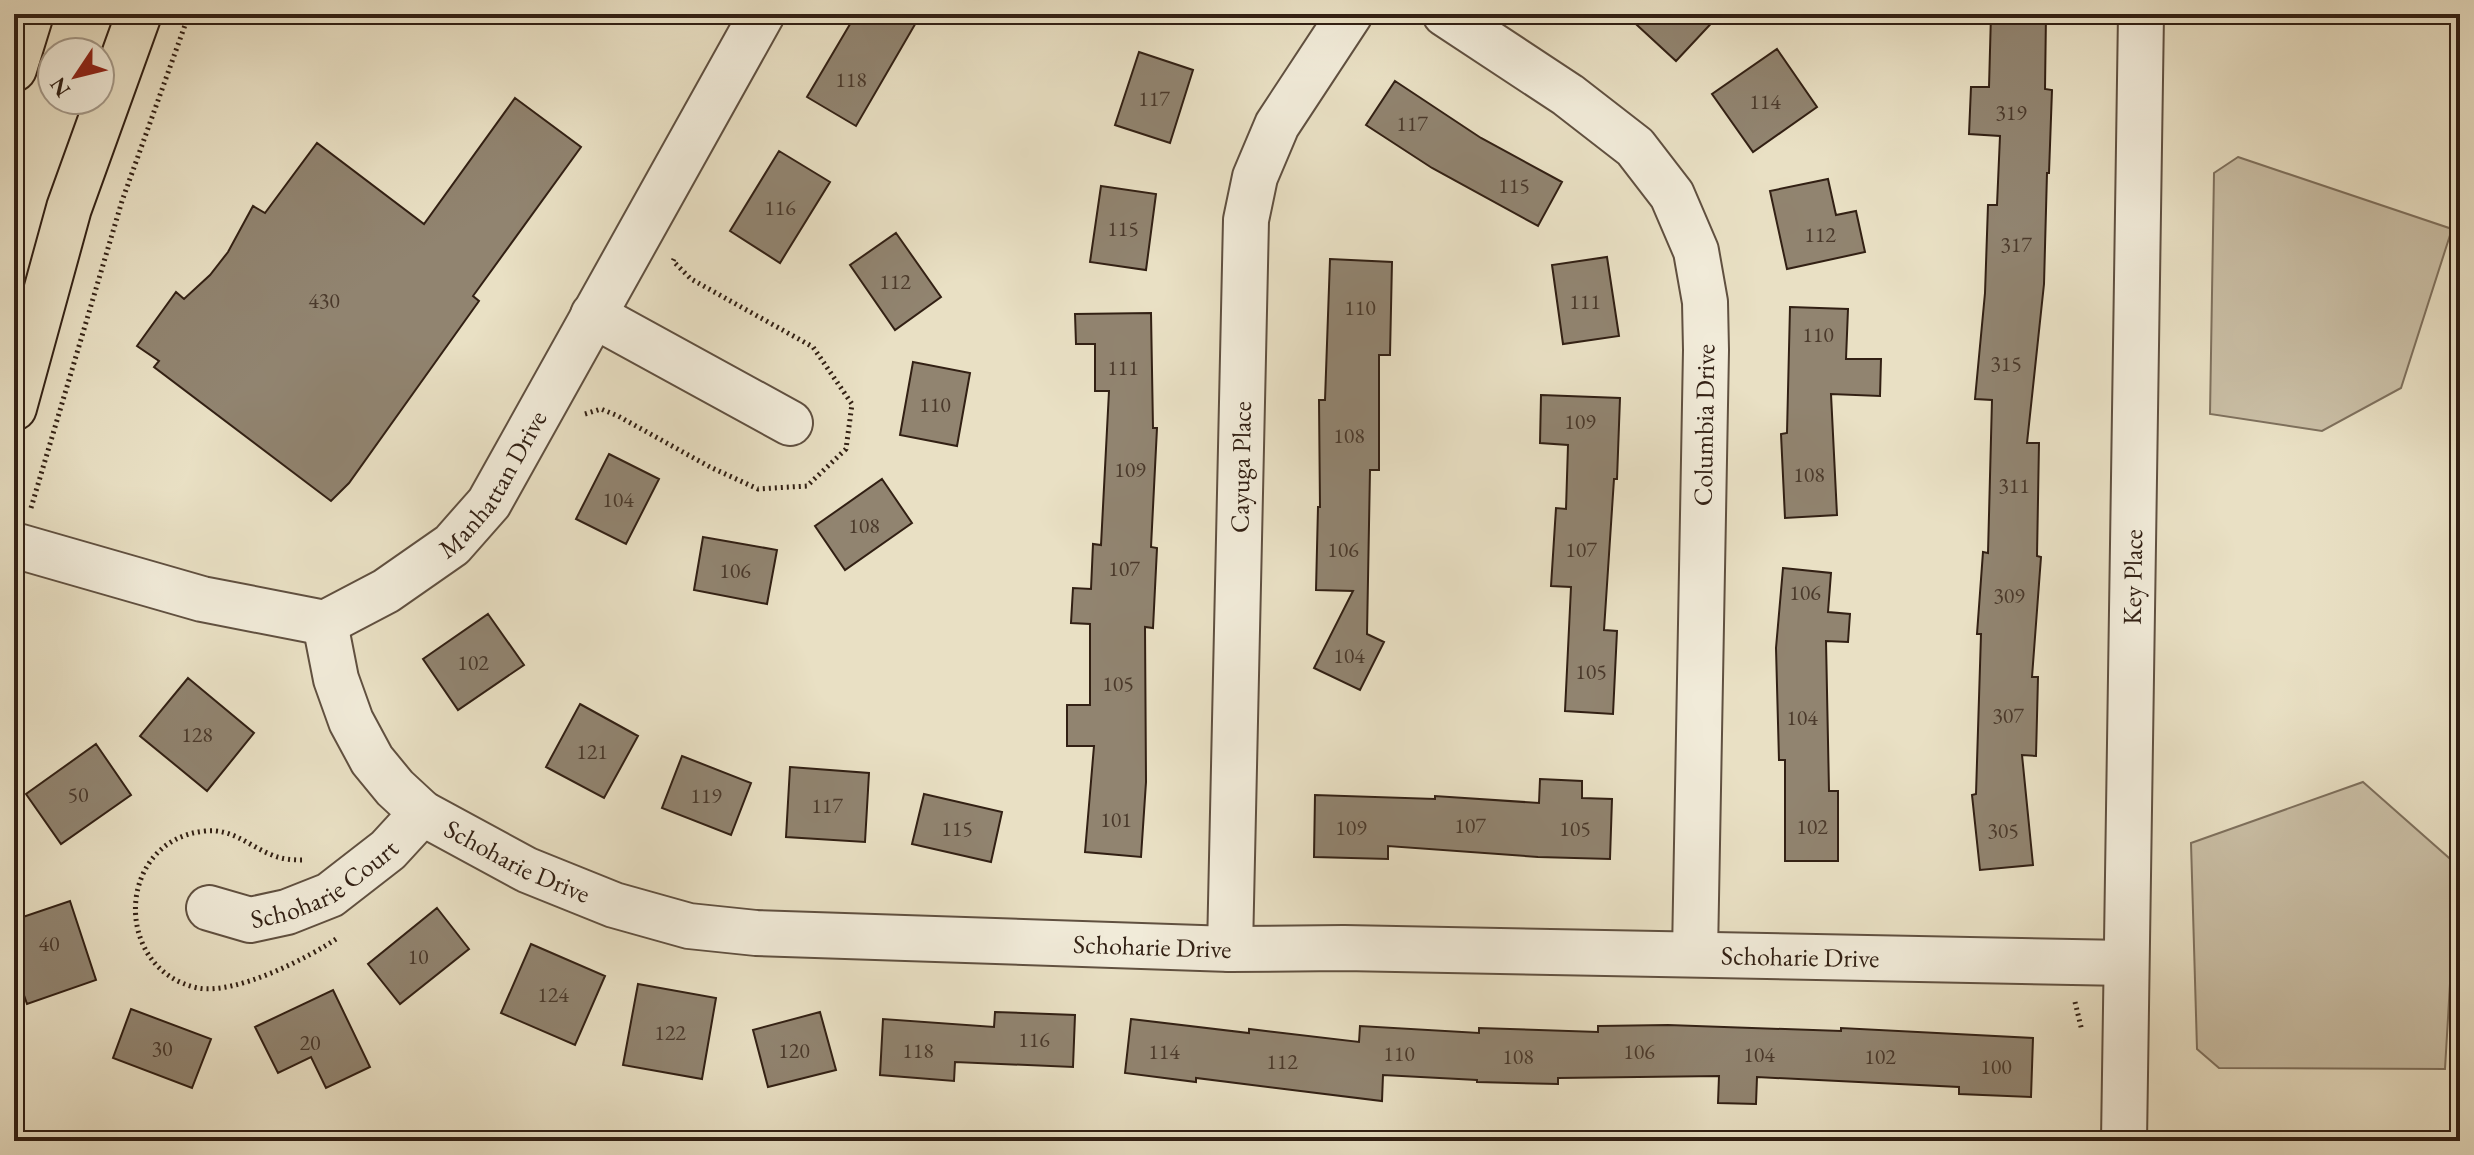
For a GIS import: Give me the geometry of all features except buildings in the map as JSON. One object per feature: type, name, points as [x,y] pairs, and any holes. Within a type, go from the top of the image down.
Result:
[{"type":"main road","points":[[14,69],[31,14]]},
{"type":"main road","points":[[14,408],[69,208],[139,14]]},
{"type":"street","name":"Manhattan Drive","points":[[325,623],[386,591],[452,545],[489,503],[762,14]]},
{"type":"street","name":"Cayuga Place","points":[[1230,949],[1246,220],[1255,177],[1277,125],[1350,14]]},
{"type":"street","name":"Columbia Drive","points":[[1445,14],[1568,95],[1635,147],[1672,195],[1696,251],[1705,302],[1706,350],[1695,954]]},
{"type":"street","name":"Key Place","points":[[2124,1141],[2141,14]]},
{"type":"street","points":[[593,315],[790,423]]},
{"type":"street","points":[[21,532],[202,599],[325,623]]},
{"type":"street","name":"Schoharie Drive","points":[[325,623],[336,679],[351,721],[372,760],[395,788],[422,813],[527,870],[614,905],[689,926],[756,933],[1230,949],[1344,948],[2126,963]]},
{"type":"street","name":"Schoharie Court","points":[[209,908],[250,920],[287,912],[330,895],[388,850],[422,813]]},
{"type":"path","points":[[21,532],[122,201],[189,14]]},
{"type":"path","points":[[582,417],[589,411],[601,409],[758,489],[807,486],[846,449],[852,404],[813,347],[691,279],[673,261],[675,250]]},
{"type":"shaded area","points":[[2238,157],[2452,229],[2401,388],[2322,431],[2210,414],[2214,173]]},
{"type":"shaded area","points":[[2363,782],[2457,865],[2445,1069],[2219,1068],[2197,1049],[2191,843]]}]
